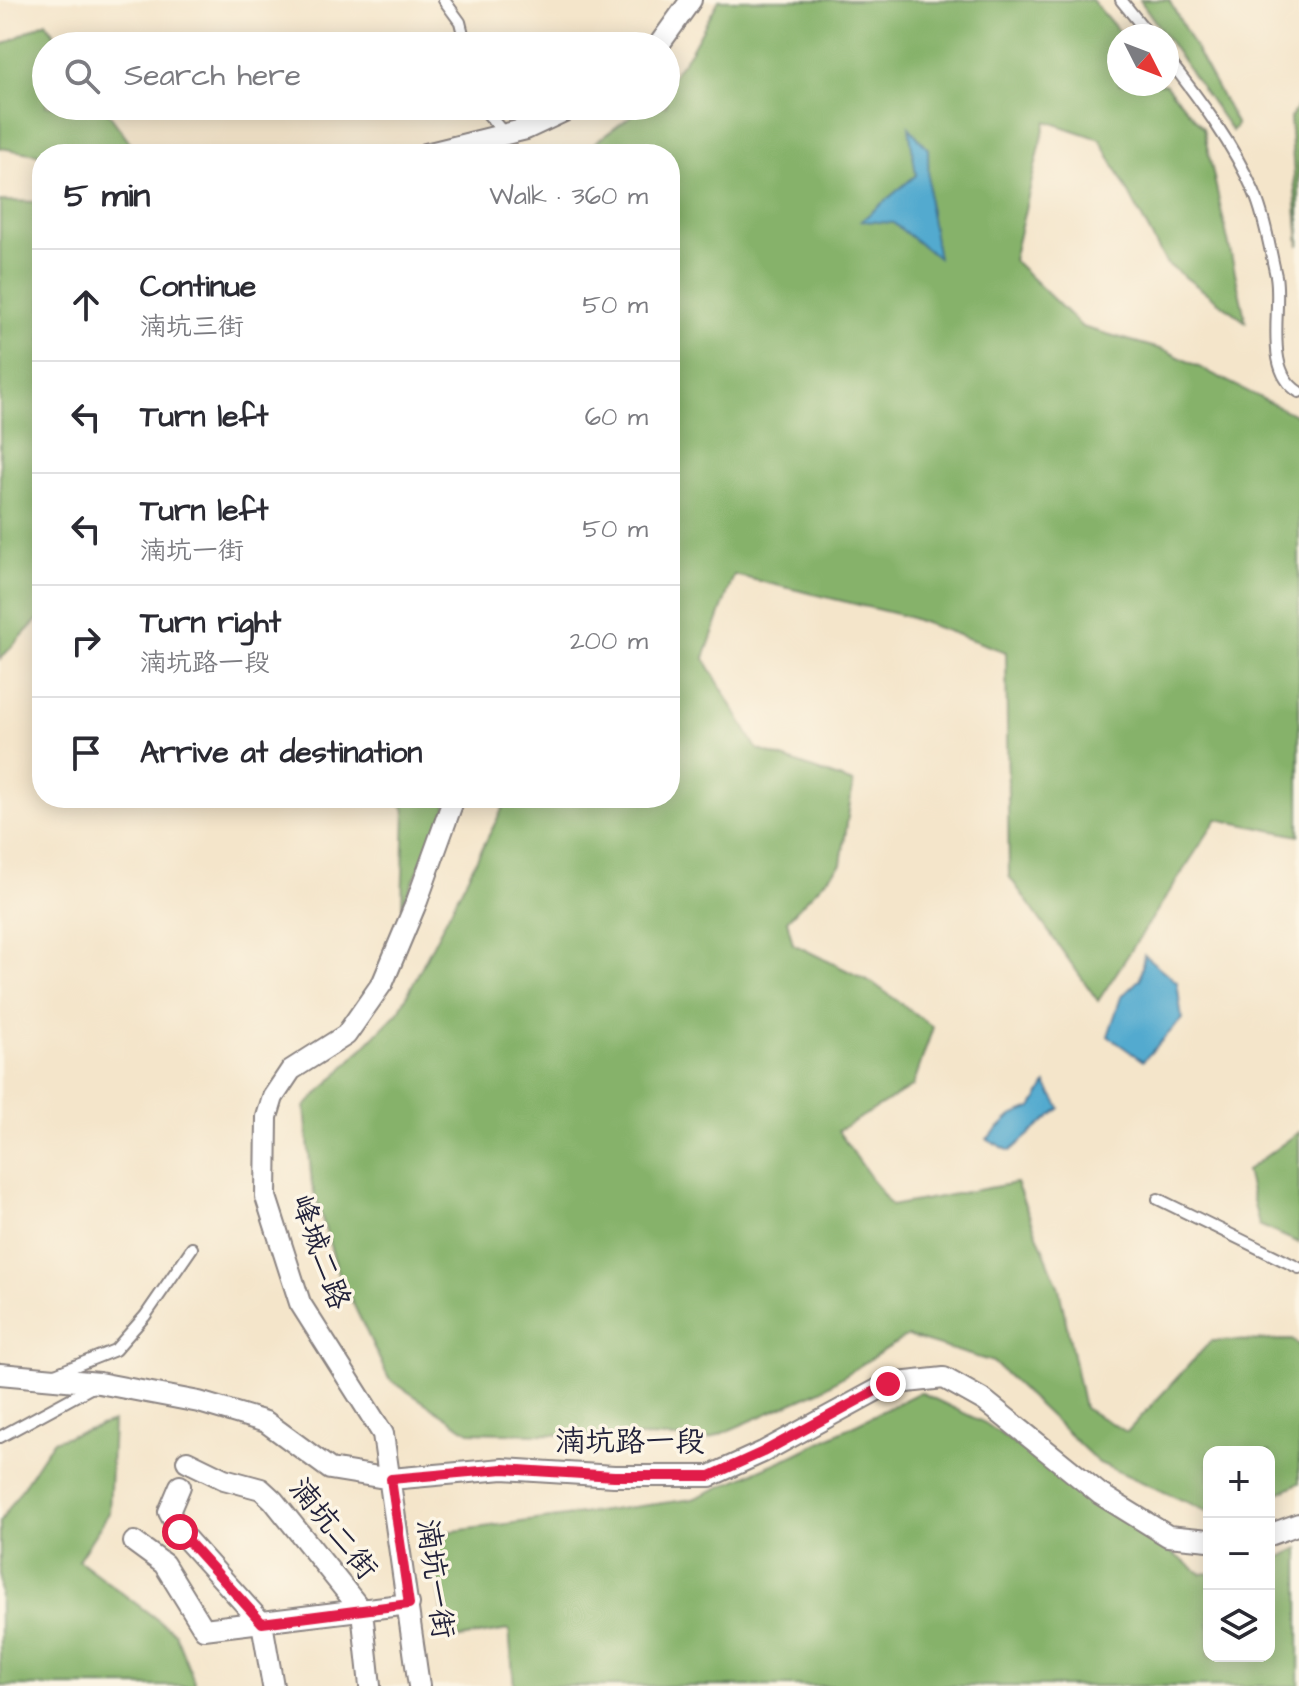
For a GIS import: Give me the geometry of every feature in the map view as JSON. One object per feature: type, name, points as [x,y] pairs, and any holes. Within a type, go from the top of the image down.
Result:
[{"type":"street","points":[[668,32],[691,0]]},
{"type":"street","points":[[466,144],[506,134],[540,120]]},
{"type":"street","name":"峰城二路","points":[[391,1479],[383,1434],[300,1303],[266,1197],[267,1117],[273,1097],[291,1070],[346,1035],[383,982],[417,901],[450,808]]},
{"type":"street","name":"湳坑路一段","points":[[0,1374],[99,1383],[199,1402],[266,1422],[330,1469],[391,1479],[503,1469],[614,1476],[710,1476],[763,1452],[888,1384],[944,1378],[985,1401],[1100,1494],[1168,1536],[1203,1539]]},
{"type":"street","name":"湳坑二街","points":[[187,1461],[224,1479],[261,1489],[362,1611],[370,1686]]},
{"type":"street","name":"湳坑一街","points":[[391,1479],[419,1686]]},
{"type":"street","points":[[180,1486],[169,1512],[180,1532],[262,1623],[273,1686]]},
{"type":"street","points":[[1275,1533],[1299,1524]]},
{"type":"street","points":[[134,1542],[164,1564],[204,1629],[409,1604]]},
{"type":"lane","points":[[444,0],[460,22],[462,32]]},
{"type":"lane","points":[[1121,0],[1140,24]]},
{"type":"lane","points":[[1179,73],[1200,99],[1255,193],[1277,280],[1275,346],[1290,386],[1299,392]]},
{"type":"lane","points":[[494,120],[506,134]]},
{"type":"lane","points":[[1158,1199],[1299,1268]]},
{"type":"lane","points":[[42,1380],[115,1350],[145,1316],[192,1248]]},
{"type":"lane","points":[[0,1437],[99,1383]]},
{"type":"green space","points":[[719,0],[1092,0],[1113,24],[1107,24],[1107,96],[1175,96],[1203,128],[1246,322],[1166,263],[1100,139],[1046,121],[1013,260],[1082,327],[1167,351],[1299,417],[1299,836],[1217,819],[1098,1001],[1009,876],[1006,652],[905,616],[734,575],[704,658],[757,749],[853,783],[841,864],[787,920],[793,944],[873,983],[933,1027],[913,1086],[838,1131],[891,1206],[1016,1183],[1059,1288],[1084,1408],[1127,1432],[1211,1341],[1292,1340],[1299,1345],[1299,1483],[1275,1495],[1275,1446],[1203,1446],[1203,1509],[1099,1463],[993,1362],[907,1336],[821,1390],[709,1439],[469,1432],[389,1379],[338,1272],[312,1185],[305,1107],[399,1011],[503,808],[680,808],[680,144],[593,144],[625,120],[680,120],[680,65]]},
{"type":"green space","points":[[1140,0],[1169,0],[1237,125],[1232,131],[1179,56],[1179,24],[1157,24]]},
{"type":"green space","points":[[46,22],[53,32],[32,32],[32,120],[113,120],[131,144],[32,144],[32,153],[0,148],[0,46]]},
{"type":"green space","points":[[1299,104],[1299,246],[1290,118]]},
{"type":"green space","points":[[0,201],[32,202],[32,625],[0,659]]},
{"type":"green space","points":[[447,808],[402,906],[405,810]]},
{"type":"green space","points":[[1299,1132],[1299,1243],[1259,1225],[1246,1171]]},
{"type":"green space","points":[[920,1392],[985,1423],[1203,1574],[1203,1662],[1275,1662],[1275,1560],[1299,1548],[1299,1686],[514,1686],[509,1630],[447,1640],[431,1534],[693,1499],[796,1454]]},
{"type":"green space","points":[[113,1422],[109,1513],[78,1560],[175,1633],[196,1686],[0,1686],[0,1522],[53,1441]]},
{"type":"water","points":[[909,127],[928,149],[929,206],[938,258],[893,223],[861,221],[916,175]]},
{"type":"water","points":[[1144,955],[1177,982],[1182,1019],[1143,1061],[1108,1036],[1121,997],[1140,979]]},
{"type":"water","points":[[1046,1084],[1060,1108],[1010,1151],[987,1139],[1011,1116],[1032,1108]]},
{"type":"route","points":[[180,1532],[262,1623],[409,1604],[391,1479],[503,1469],[614,1476],[710,1476],[763,1452],[888,1384]]}]
